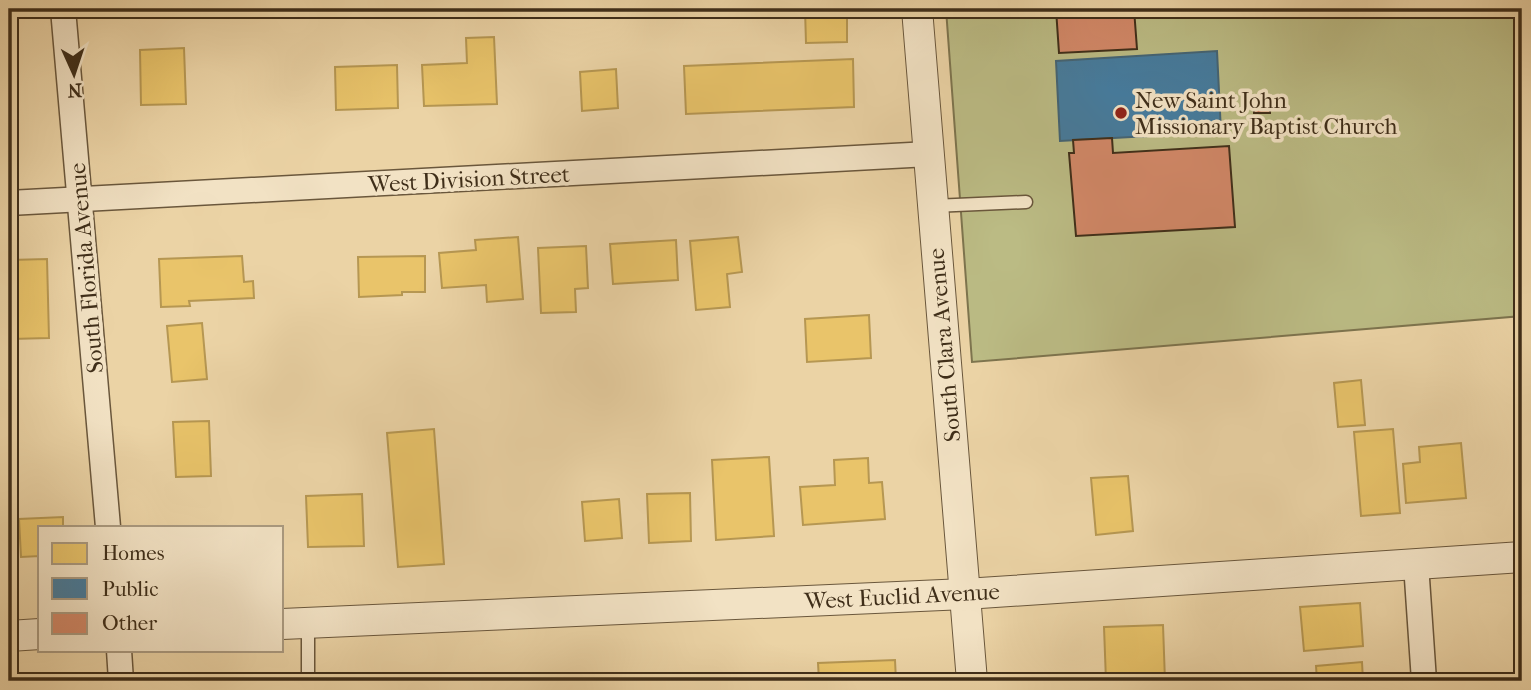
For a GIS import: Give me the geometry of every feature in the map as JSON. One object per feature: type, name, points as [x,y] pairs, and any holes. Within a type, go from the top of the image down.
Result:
[{"type":"street","name":"South Florida Avenue","points":[[63,9],[108,526]]},
{"type":"street","name":"South Clara Avenue","points":[[916,9],[972,681]]},
{"type":"street","name":"West Division Street","points":[[9,203],[929,154]]},
{"type":"street","name":"West Euclid Avenue","points":[[295,623],[965,594],[1522,557]]},
{"type":"street","points":[[1416,564],[1424,681]]},
{"type":"street","points":[[9,636],[38,634]]},
{"type":"street","points":[[118,652],[121,681]]},
{"type":"lane","points":[[933,206],[1026,202]]},
{"type":"lane","points":[[295,623],[308,681]]},
{"type":"green space","points":[[946,9],[1522,9],[1522,316],[972,362]]},
{"type":"building: Homes","points":[[805,9],[847,9],[847,42],[806,43]]},
{"type":"building: Homes","points":[[494,37],[497,104],[424,106],[422,65],[467,63],[466,38]]},
{"type":"building: Homes","points":[[184,48],[186,104],[141,105],[140,50]]},
{"type":"building: Homes","points":[[853,59],[854,107],[686,114],[684,66]]},
{"type":"building: Homes","points":[[397,65],[398,108],[336,110],[335,67]]},
{"type":"building: Homes","points":[[616,69],[618,108],[582,111],[580,72]]},
{"type":"building: Homes","points":[[518,237],[523,299],[487,302],[486,285],[442,288],[439,253],[476,250],[475,240]]},
{"type":"building: Homes","points":[[738,237],[742,272],[727,274],[730,307],[696,310],[690,241]]},
{"type":"building: Homes","points":[[676,240],[678,280],[613,284],[610,244]]},
{"type":"building: Homes","points":[[586,246],[588,288],[575,289],[576,312],[541,313],[538,248]]},
{"type":"building: Homes","points":[[242,256],[244,282],[253,281],[254,298],[189,301],[190,306],[161,307],[159,259]]},
{"type":"building: Homes","points":[[425,256],[425,292],[359,297],[358,257]]},
{"type":"building: Homes","points":[[47,259],[49,338],[11,339],[10,260]]},
{"type":"building: Homes","points":[[869,315],[871,358],[807,362],[805,319]]},
{"type":"building: Homes","points":[[202,323],[207,379],[172,382],[167,326]]},
{"type":"building: Homes","points":[[1361,380],[1365,425],[1338,427],[1334,383]]},
{"type":"building: Homes","points":[[209,421],[211,476],[176,477],[173,422]]},
{"type":"building: Homes","points":[[434,429],[444,564],[398,567],[387,433]]},
{"type":"building: Homes","points":[[1393,429],[1400,513],[1361,516],[1354,432]]},
{"type":"building: Homes","points":[[1461,443],[1466,498],[1406,503],[1403,464],[1420,462],[1419,447]]},
{"type":"building: Homes","points":[[769,457],[774,536],[716,540],[712,460]]},
{"type":"building: Homes","points":[[868,458],[869,483],[882,482],[885,519],[803,525],[800,487],[835,485],[834,460]]},
{"type":"building: Homes","points":[[1128,476],[1133,531],[1096,535],[1091,478]]},
{"type":"building: Homes","points":[[690,493],[691,541],[649,543],[647,494]]},
{"type":"building: Homes","points":[[362,494],[364,546],[308,547],[306,496]]},
{"type":"building: Homes","points":[[619,499],[622,538],[585,541],[582,502]]},
{"type":"building: Homes","points":[[63,517],[63,526],[38,526],[38,556],[21,557],[19,519]]},
{"type":"building: Homes","points":[[1360,603],[1363,646],[1304,651],[1300,607]]},
{"type":"building: Homes","points":[[1163,625],[1165,681],[1106,681],[1104,627]]},
{"type":"building: Homes","points":[[895,660],[896,681],[819,681],[818,663]]},
{"type":"building: Homes","points":[[1362,662],[1363,681],[1317,681],[1316,666]]},
{"type":"building: Homes","points":[[437,677],[438,681],[369,681],[369,679]]},
{"type":"building: Public","points":[[1217,51],[1221,132],[1060,141],[1056,61]]},
{"type":"building: Other","points":[[1056,9],[1134,9],[1137,49],[1059,53]]},
{"type":"building: Other","points":[[1254,102],[1270,102],[1270,113],[1254,113]]},
{"type":"building: Other","points":[[1112,138],[1113,153],[1229,146],[1235,227],[1076,236],[1069,153],[1074,153],[1073,140]]},
{"type":"place","name":"New Saint John Missionary Baptist Church","points":[[1121,113]]}]
